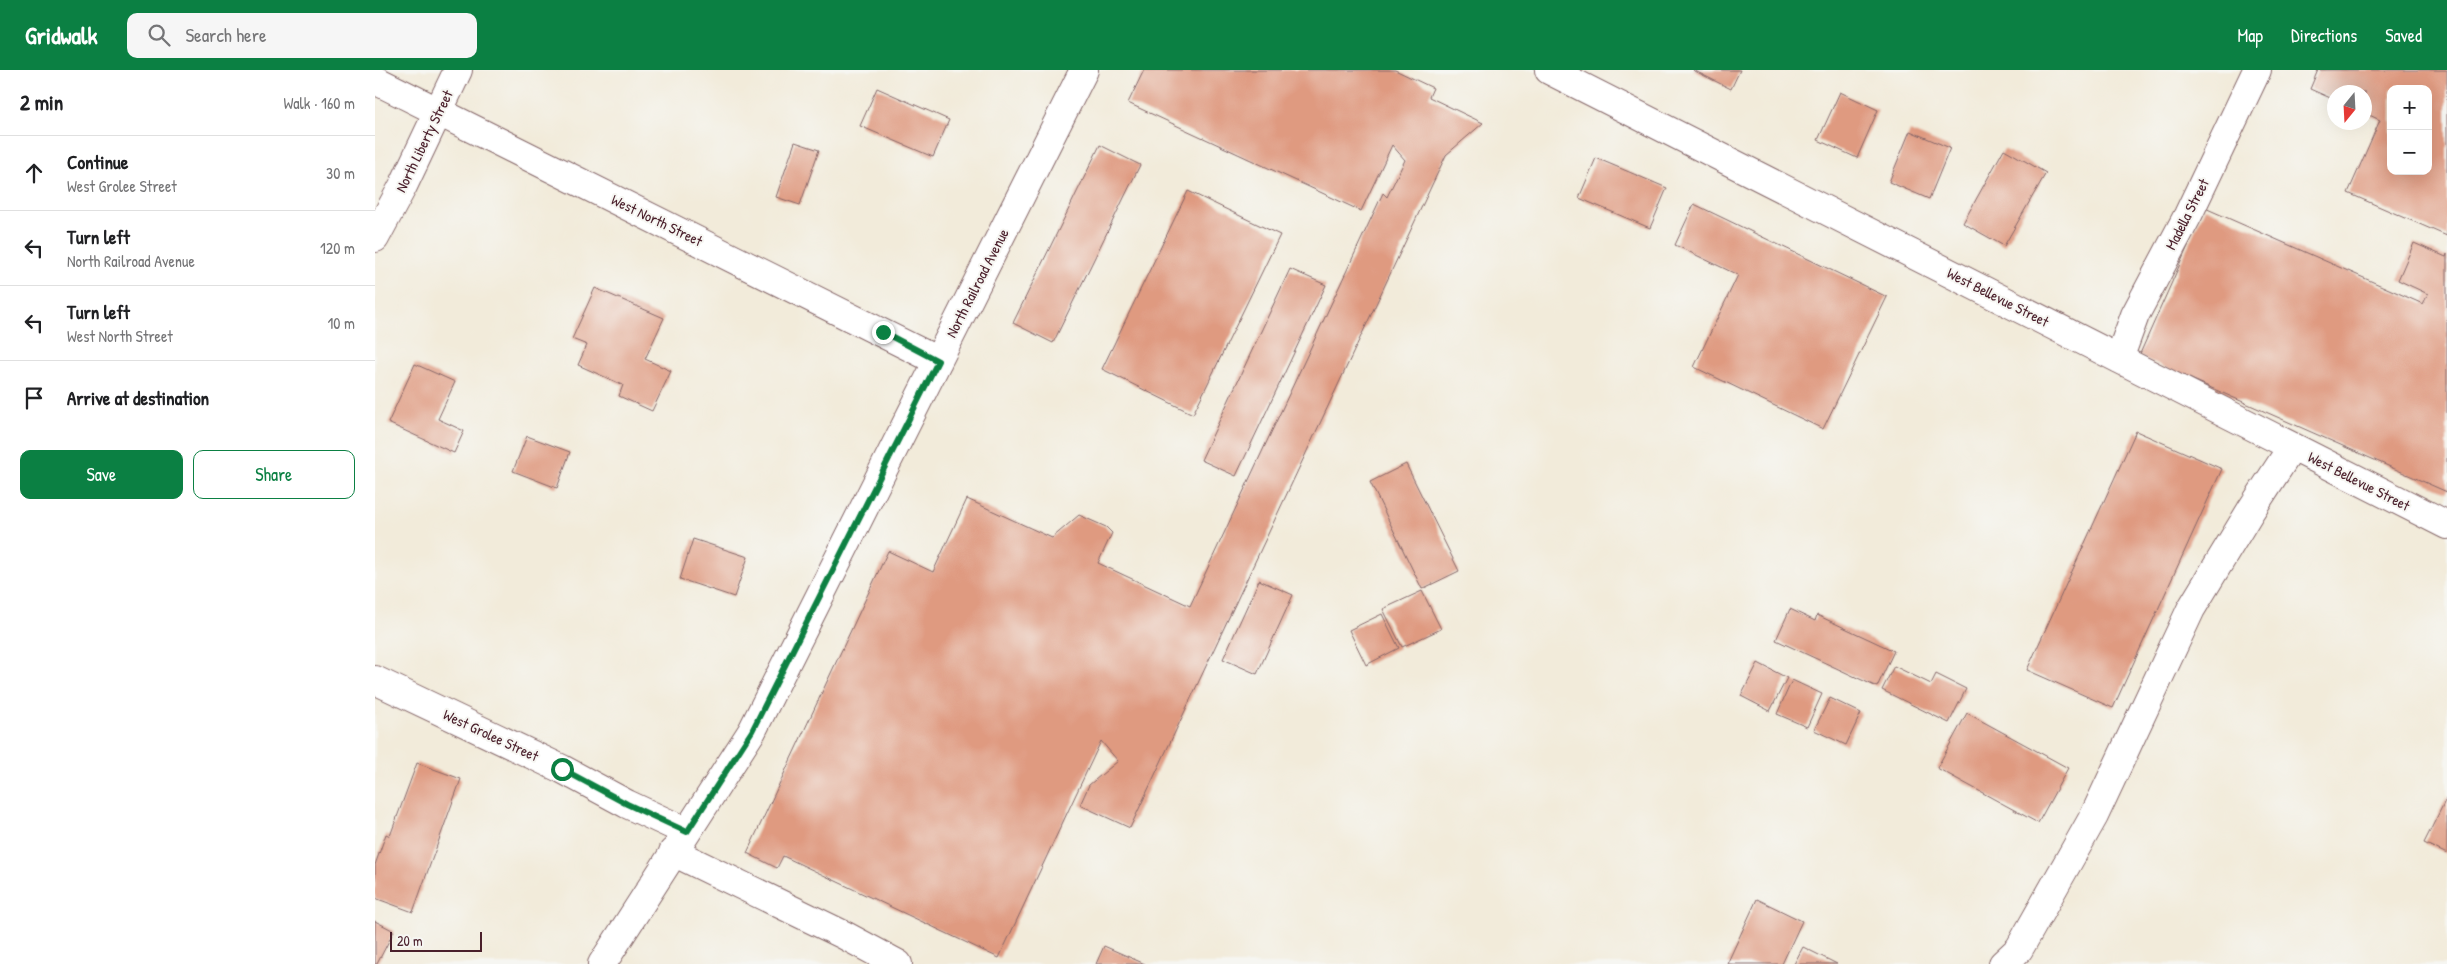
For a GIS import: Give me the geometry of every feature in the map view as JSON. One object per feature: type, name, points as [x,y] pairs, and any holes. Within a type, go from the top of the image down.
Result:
[{"type":"street","name":"North Liberty Street","points":[[375,238],[403,186],[458,70]]},
{"type":"street","name":"North Railroad Avenue","points":[[602,964],[752,731],[1083,70]]},
{"type":"street","name":"West Bellevue Street","points":[[1549,70],[2447,525]]},
{"type":"street","name":"Madella Street","points":[[2119,359],[2135,315],[2188,215],[2257,70]]},
{"type":"street","name":"West North Street","points":[[375,80],[938,361]]},
{"type":"street","points":[[2003,964],[2019,949],[2094,816],[2191,609],[2251,510],[2292,448]]},
{"type":"street","name":"West Grolee Street","points":[[375,680],[562,769],[627,804],[680,842],[843,935],[898,964]]},
{"type":"building","points":[[1144,70],[1395,70],[1433,88],[1429,97],[1483,123],[1446,155],[1130,828],[1080,805],[1089,785],[1118,761],[1101,741],[999,958],[783,856],[777,868],[747,853],[888,551],[933,572],[967,499],[1052,538],[1079,515],[1106,527],[1112,533],[1098,563],[1190,606],[1383,193],[1387,197],[1405,160],[1392,145],[1361,211],[1128,103]]},
{"type":"building","points":[[1693,70],[1740,70],[1731,89]]},
{"type":"building","points":[[2318,70],[2447,70],[2447,236],[2348,193],[2380,120],[2372,116],[2372,85],[2327,85],[2327,96],[2310,89]]},
{"type":"building","points":[[877,88],[949,120],[933,157],[860,126]]},
{"type":"building","points":[[1840,92],[1878,110],[1857,158],[1818,140]]},
{"type":"building","points":[[1910,131],[1950,148],[1929,199],[1889,182]]},
{"type":"building","points":[[795,142],[819,150],[800,205],[776,197]]},
{"type":"building","points":[[1100,145],[1140,165],[1053,343],[1013,323]]},
{"type":"building","points":[[2004,149],[2046,173],[2004,246],[1963,223]]},
{"type":"building","points":[[1596,158],[1667,188],[1650,228],[1579,198]]},
{"type":"building","points":[[1188,191],[1280,235],[1193,414],[1102,369]]},
{"type":"building","points":[[1694,204],[1887,297],[1823,429],[1694,367],[1738,275],[1675,245]]},
{"type":"building","points":[[2205,208],[2423,304],[2428,294],[2398,280],[2414,243],[2446,257],[2447,254],[2447,492],[2139,356]]},
{"type":"building","points":[[1290,269],[1326,285],[1236,476],[1201,460]]},
{"type":"building","points":[[595,288],[664,318],[645,359],[671,371],[652,411],[619,396],[623,385],[578,365],[587,345],[572,339]]},
{"type":"building","points":[[415,364],[455,382],[438,419],[464,431],[454,453],[388,423]]},
{"type":"building","points":[[2136,431],[2222,469],[2113,708],[2027,670]]},
{"type":"building","points":[[527,436],[570,452],[557,488],[513,471]]},
{"type":"building","points":[[1406,464],[1459,571],[1422,589],[1370,482]]},
{"type":"building","points":[[693,539],[748,557],[734,597],[680,579]]},
{"type":"building","points":[[1259,580],[1293,595],[1257,674],[1223,659]]},
{"type":"building","points":[[1422,591],[1441,629],[1402,647],[1383,609]]},
{"type":"building","points":[[1790,609],[1815,621],[1817,615],[1894,651],[1877,687],[1776,640]]},
{"type":"building","points":[[1382,614],[1399,648],[1366,665],[1349,630]]},
{"type":"building","points":[[1758,663],[1787,678],[1770,711],[1741,696]]},
{"type":"building","points":[[1894,666],[1931,684],[1936,674],[1966,689],[1949,723],[1882,690]]},
{"type":"building","points":[[1792,680],[1822,694],[1807,727],[1777,714]]},
{"type":"building","points":[[1830,698],[1861,713],[1846,745],[1814,730]]},
{"type":"building","points":[[1967,713],[2068,768],[2038,823],[1937,768]]},
{"type":"building","points":[[417,763],[461,779],[413,912],[375,898],[375,865],[386,834],[390,836]]},
{"type":"building","points":[[2447,797],[2447,854],[2424,843]]},
{"type":"building","points":[[1757,899],[1802,921],[1782,964],[1727,964]]},
{"type":"building","points":[[375,921],[394,931],[377,964],[375,964]]},
{"type":"building","points":[[1104,946],[1145,964],[1096,964]]},
{"type":"building","points":[[1803,947],[1837,964],[1794,964]]},
{"type":"route","points":[[562,769],[627,804],[687,832],[752,731],[938,361],[883,332]]}]
